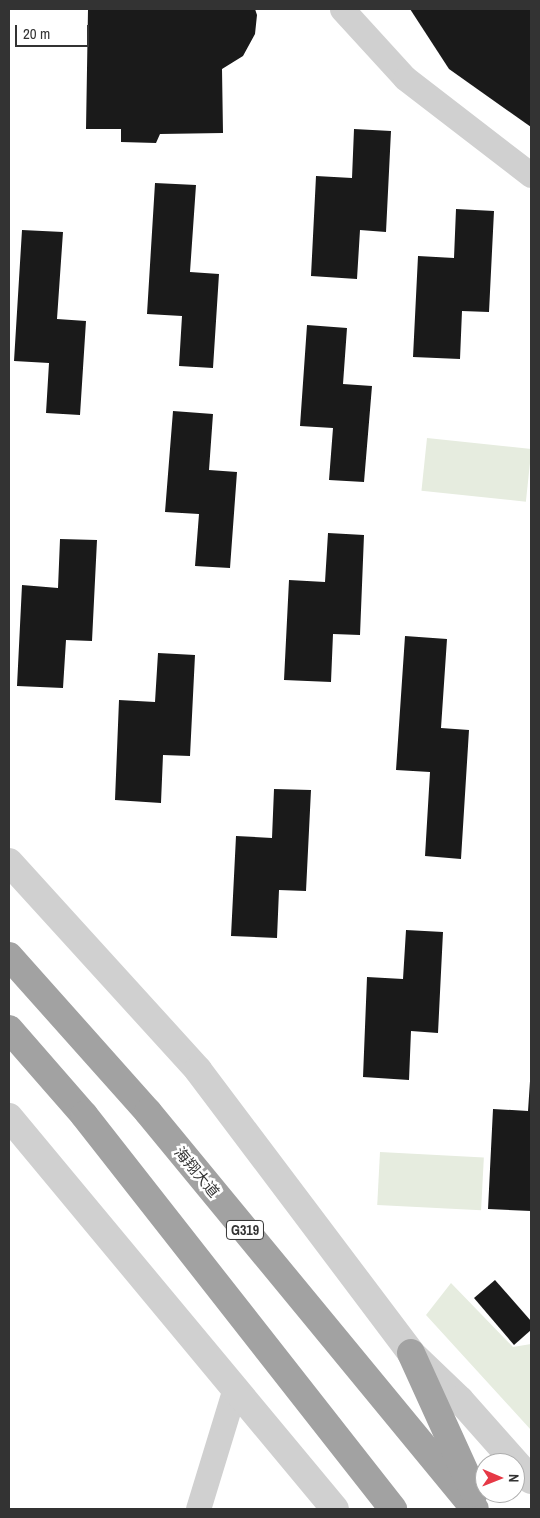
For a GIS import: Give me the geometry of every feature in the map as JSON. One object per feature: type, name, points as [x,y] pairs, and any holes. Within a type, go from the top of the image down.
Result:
[{"type":"highway","name":"海翔大道","points":[[9,956],[148,1112],[475,1509]]},
{"type":"highway","points":[[9,1029],[84,1115],[392,1509]]},
{"type":"highway","points":[[411,1353],[481,1509]]},
{"type":"street","points":[[342,9],[405,78],[531,176]]},
{"type":"street","points":[[9,862],[198,1070],[411,1353],[460,1400],[531,1480]]},
{"type":"street","points":[[9,1117],[335,1509]]},
{"type":"street","points":[[198,1509],[234,1388]]},
{"type":"shaded area","points":[[427,438],[531,449],[526,502],[421,491]]},
{"type":"shaded area","points":[[380,1152],[484,1157],[481,1210],[377,1205]]},
{"type":"shaded area","points":[[451,1283],[513,1347],[531,1344],[531,1430],[426,1315]]},
{"type":"building","points":[[88,9],[255,9],[257,15],[255,34],[243,56],[222,69],[223,133],[160,134],[156,143],[121,142],[121,129],[86,129]]},
{"type":"building","points":[[410,9],[531,9],[531,127],[449,69]]},
{"type":"building","points":[[354,129],[391,131],[386,232],[360,230],[357,279],[311,276],[316,176],[352,178]]},
{"type":"building","points":[[155,183],[196,185],[190,272],[219,274],[213,368],[179,366],[182,316],[147,314]]},
{"type":"building","points":[[456,209],[494,211],[489,312],[462,311],[460,359],[413,357],[418,256],[454,258]]},
{"type":"building","points":[[22,230],[63,232],[57,319],[86,321],[80,415],[46,413],[49,363],[14,361]]},
{"type":"building","points":[[307,325],[347,328],[343,384],[372,386],[364,482],[329,480],[333,428],[300,426]]},
{"type":"building","points":[[173,411],[213,414],[209,470],[237,472],[230,568],[195,566],[199,514],[165,512]]},
{"type":"building","points":[[328,533],[364,535],[360,635],[333,634],[331,682],[284,680],[289,580],[325,582]]},
{"type":"building","points":[[60,539],[97,540],[92,641],[66,640],[63,688],[17,686],[22,585],[58,588]]},
{"type":"building","points":[[405,636],[447,639],[441,728],[469,730],[461,859],[425,856],[430,772],[396,770]]},
{"type":"building","points":[[158,653],[195,655],[190,756],[163,755],[161,803],[115,800],[119,700],[155,702]]},
{"type":"building","points":[[274,789],[311,790],[306,891],[279,890],[277,938],[231,936],[236,836],[272,838]]},
{"type":"building","points":[[406,930],[443,932],[438,1033],[411,1031],[409,1080],[363,1077],[367,977],[403,979]]},
{"type":"building","points":[[530,1081],[531,1211],[488,1209],[493,1109],[528,1111]]},
{"type":"building","points":[[495,1280],[531,1321],[531,1330],[514,1345],[474,1298]]}]
